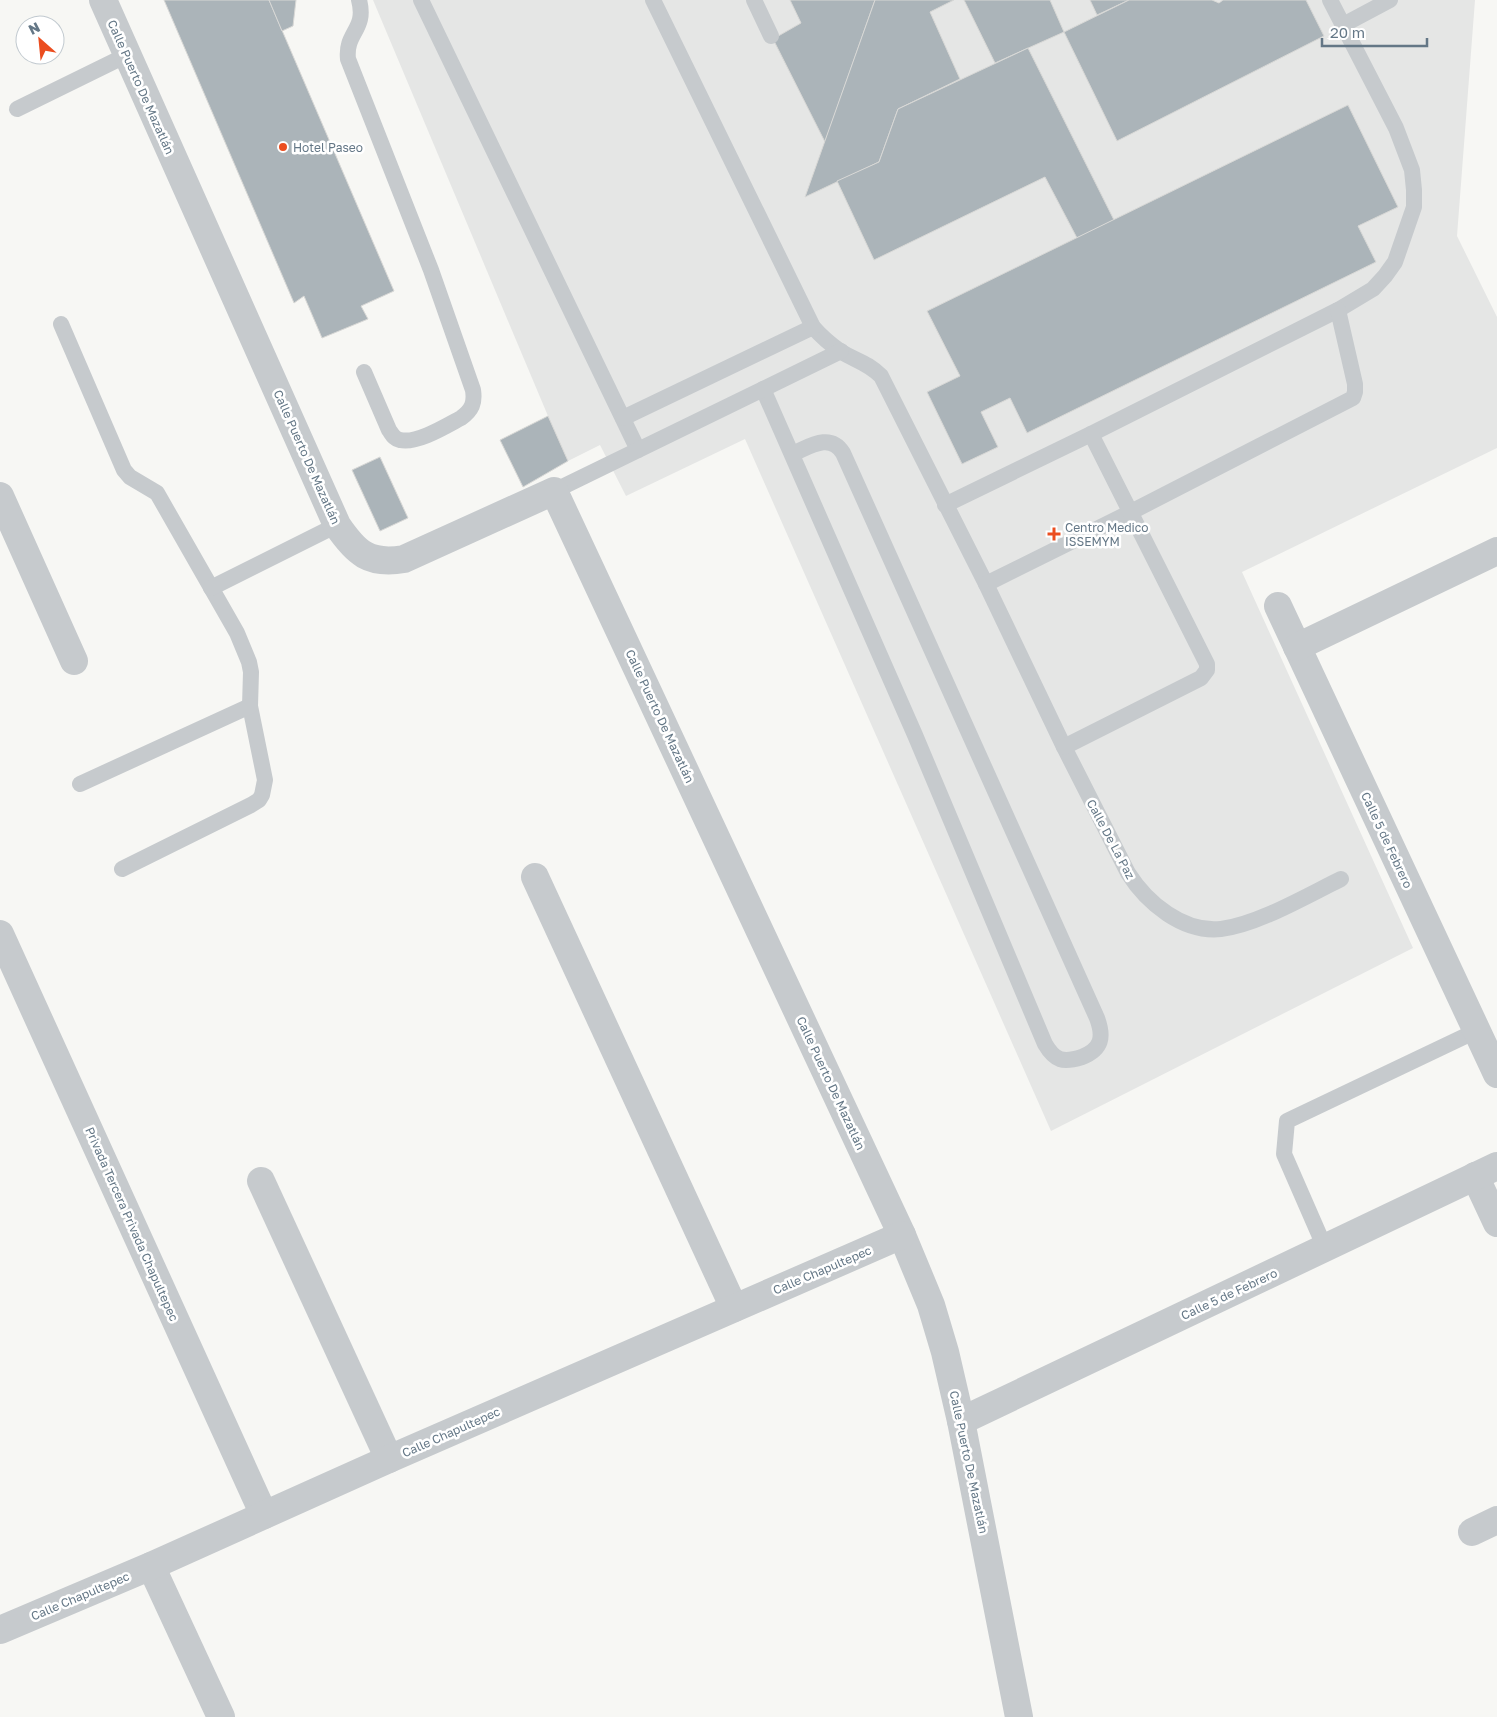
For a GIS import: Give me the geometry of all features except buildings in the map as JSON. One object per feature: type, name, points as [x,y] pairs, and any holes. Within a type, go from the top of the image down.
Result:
[{"type":"street","name":"Calle Puerto De Mazatlán","points":[[103,0],[337,525],[349,542],[362,554],[376,560],[404,559],[554,491],[902,1235],[931,1305],[945,1352],[961,1421],[1019,1717]]},
{"type":"street","points":[[0,496],[74,661]]},
{"type":"street","points":[[1298,647],[1497,551]]},
{"type":"street","name":"Calle 5 de Febrero","points":[[1278,606],[1497,1074]]},
{"type":"street","points":[[535,877],[734,1308]]},
{"type":"street","name":"Privada Tercera Privada Chapultepec","points":[[0,934],[264,1514]]},
{"type":"street","points":[[1486,1171],[1497,1223]]},
{"type":"street","name":"Calle 5 de Febrero","points":[[961,1421],[1486,1171]]},
{"type":"street","points":[[261,1181],[389,1459]]},
{"type":"street","name":"Calle Chapultepec","points":[[0,1630],[151,1566],[264,1514],[902,1235]]},
{"type":"street","points":[[1472,1532],[1497,1520]]},
{"type":"street","points":[[151,1566],[221,1717]]},
{"type":"lane","points":[[359,0],[362,13],[349,42],[347,49],[348,59],[431,270],[473,390],[474,400],[468,413],[462,418],[412,441],[399,440],[388,430],[364,372]]},
{"type":"lane","points":[[421,0],[638,450]]},
{"type":"lane","points":[[623,418],[813,327],[653,0]]},
{"type":"lane","points":[[754,0],[771,36]]},
{"type":"lane","points":[[944,505],[1091,434],[1338,310],[1373,289],[1386,276],[1395,262],[1407,232],[1414,207],[1412,170],[1407,152],[1396,128],[1330,0]]},
{"type":"lane","points":[[1343,25],[1390,0]]},
{"type":"lane","points":[[17,109],[127,55]]},
{"type":"lane","points":[[986,584],[1353,398],[1355,384],[1338,310]]},
{"type":"lane","points":[[61,324],[124,470],[130,478],[158,493],[246,650],[251,672],[250,706],[265,780],[259,800],[122,869]]},
{"type":"lane","name":"Calle De La Paz","points":[[813,327],[841,351],[871,365],[881,376],[944,505],[986,584],[1064,747],[1133,881],[1154,905],[1171,917],[1199,927],[1221,929],[1249,922],[1340,879]]},
{"type":"lane","points":[[554,491],[841,351]]},
{"type":"lane","points":[[763,389],[915,734],[1045,1044],[1054,1056],[1060,1059],[1070,1061],[1088,1054],[1094,1050],[1101,1038],[1101,1029],[1097,1018],[843,453],[834,442],[826,441],[792,454]]},
{"type":"lane","points":[[1064,747],[1201,678],[1207,670],[1206,664],[1091,434]]},
{"type":"lane","points":[[211,588],[337,525]]},
{"type":"lane","points":[[80,784],[250,706]]},
{"type":"lane","points":[[1325,1248],[1284,1154],[1287,1122],[1476,1030]]},
{"type":"shaded area","name":"Centro Medico ISSEMYM","points":[[373,0],[1475,0],[1457,236],[1497,317],[1497,448],[1242,572],[1413,948],[1051,1131],[745,439],[626,496],[600,445],[568,461]]},
{"type":"place","name":"Hotel Paseo","points":[[283,147]]},
{"type":"place","name":"Centro Medico ISSEMYM","points":[[1054,534]]}]
